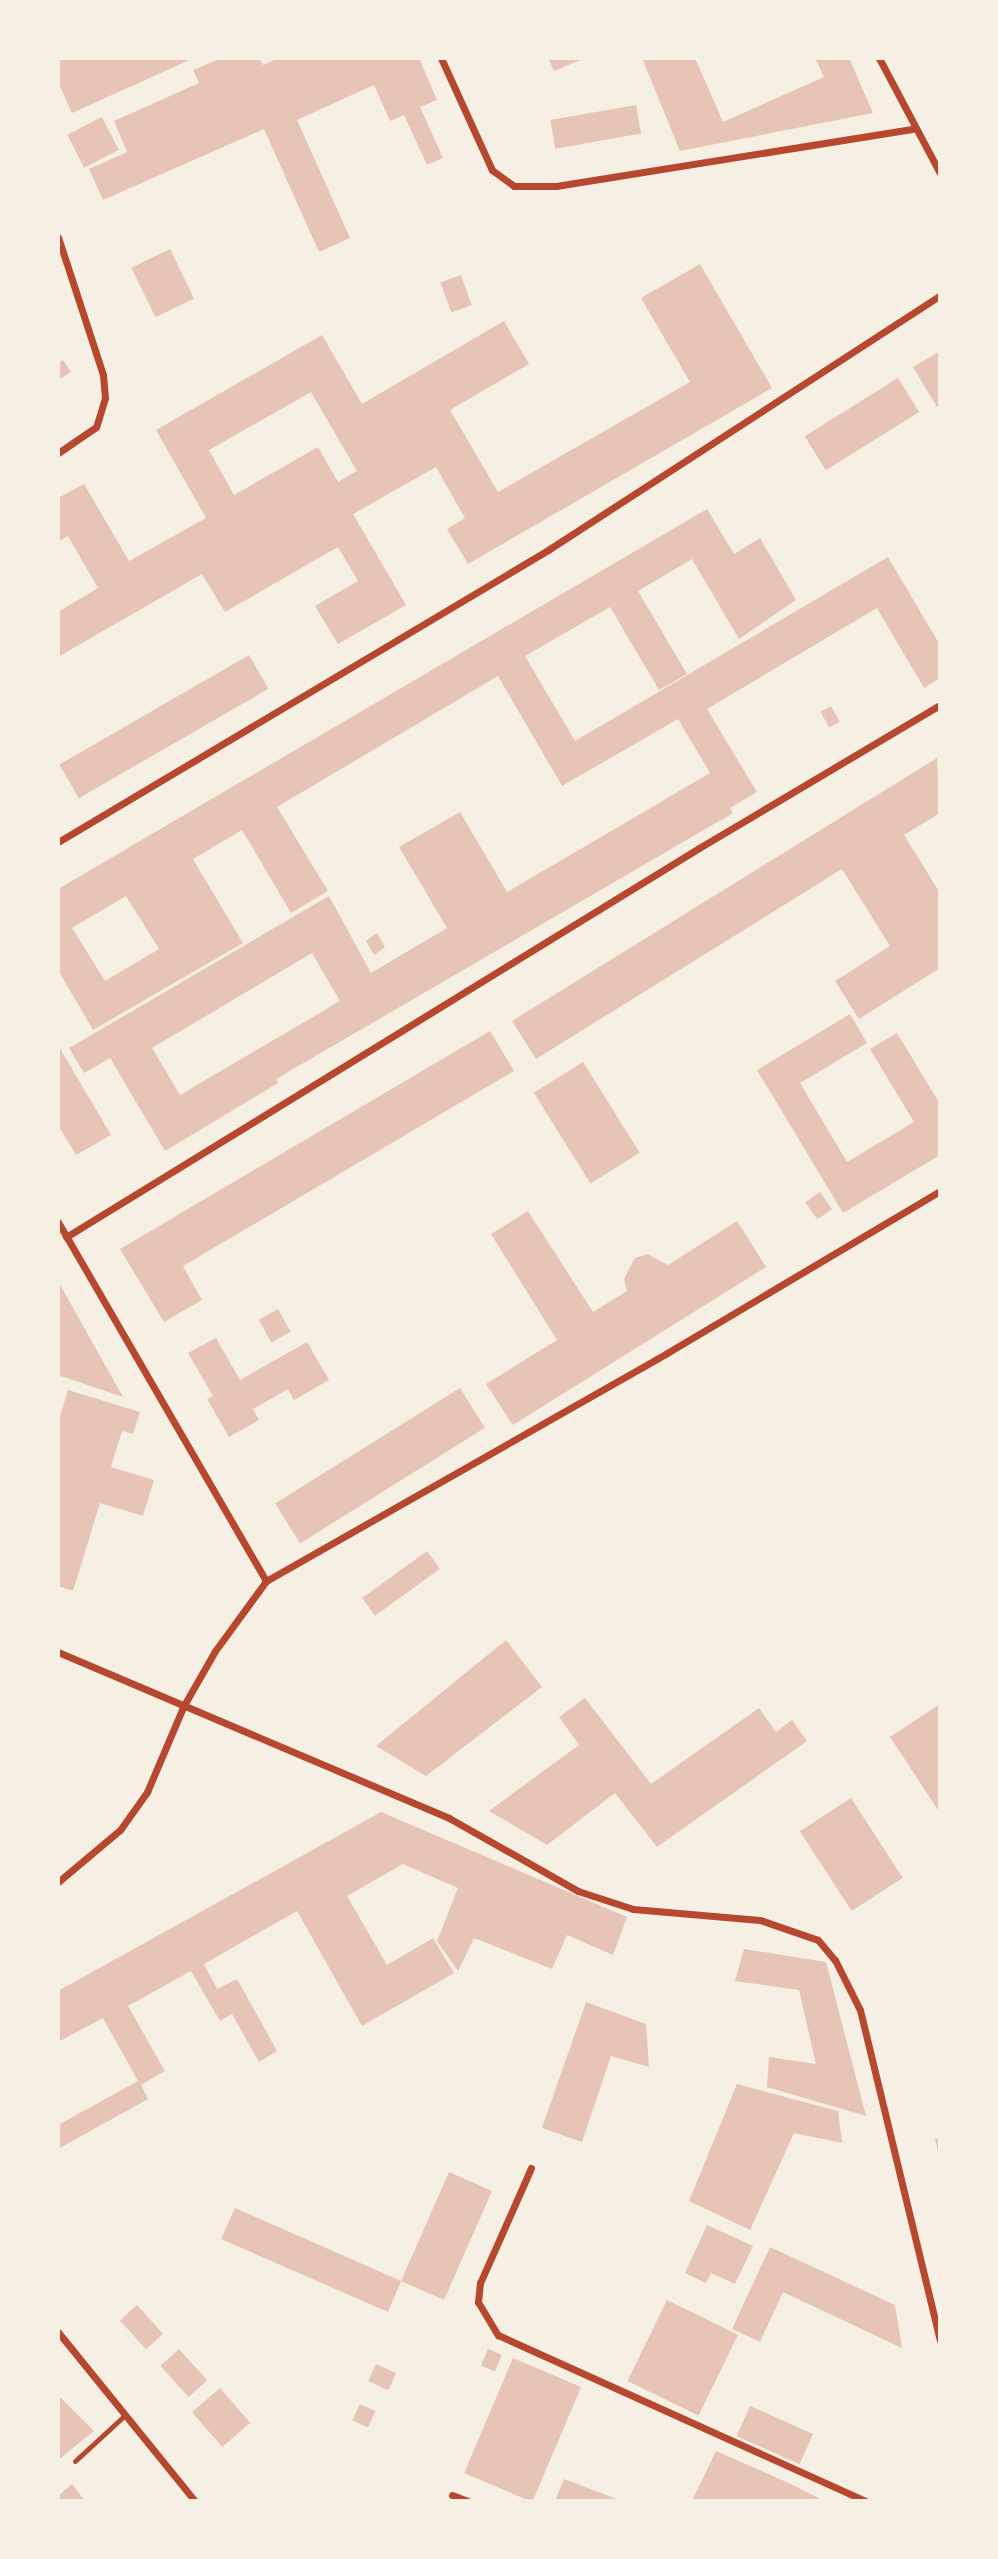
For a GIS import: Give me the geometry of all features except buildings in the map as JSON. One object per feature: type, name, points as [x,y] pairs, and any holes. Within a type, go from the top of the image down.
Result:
[{"type":"street","points":[[441,58],[492,170],[514,186],[556,186],[914,129]]},
{"type":"street","points":[[879,58],[914,129],[940,173]]},
{"type":"street","points":[[58,237],[103,375],[105,398],[96,427],[58,453]]},
{"type":"street","points":[[58,842],[548,550],[940,295]]},
{"type":"street","points":[[66,1237],[699,848],[940,705]]},
{"type":"street","points":[[58,1882],[120,1830],[147,1792],[183,1707],[215,1651],[266,1581],[667,1353],[940,1191]]},
{"type":"street","points":[[58,1222],[266,1581]]},
{"type":"street","points":[[58,1652],[449,1818],[578,1891],[634,1909],[760,1920],[818,1940],[835,1960],[860,2010],[940,2340]]},
{"type":"street","points":[[531,2168],[480,2283],[478,2302],[498,2335],[864,2501]]},
{"type":"street","points":[[58,2332],[195,2501]]},
{"type":"street","points":[[452,2495],[468,2501]]},
{"type":"lane","points":[[75,2461],[125,2415]]}]
